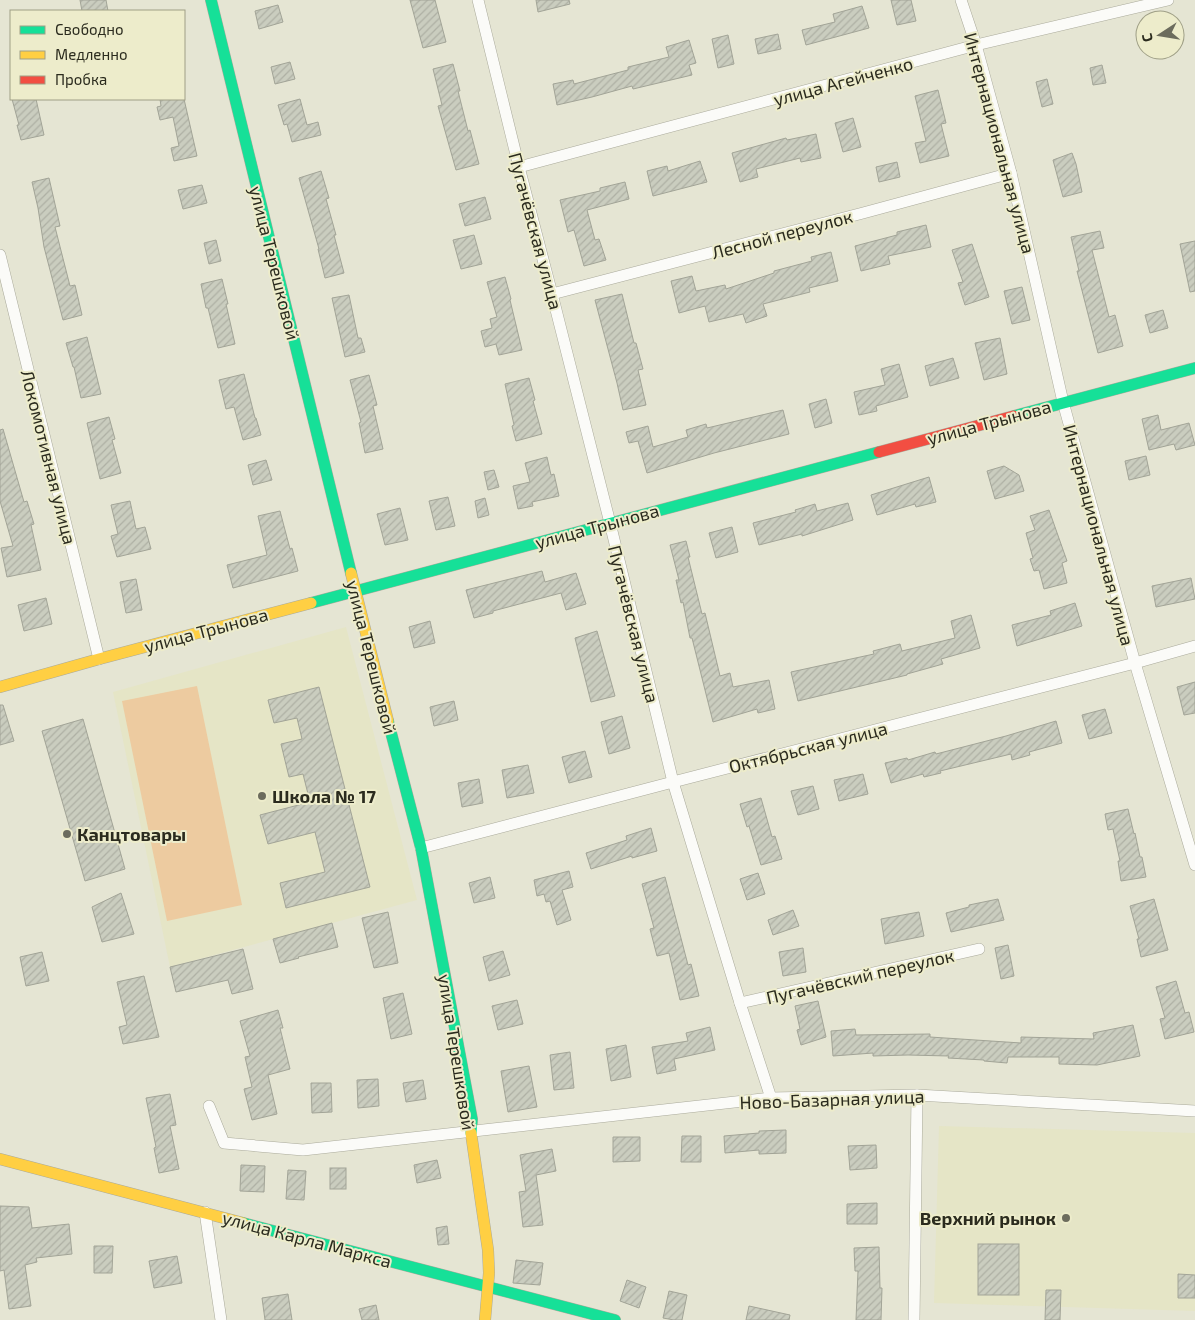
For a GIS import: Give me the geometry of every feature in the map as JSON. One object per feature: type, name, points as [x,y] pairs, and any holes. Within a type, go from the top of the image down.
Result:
[{"type":"street","name":"улица Терешковой","points":[[211,0],[355,591],[421,848],[472,1120],[471,1130],[488,1250],[489,1273],[485,1320]]},
{"type":"street","name":"Пугачёвская улица","points":[[478,0],[610,523],[673,782],[771,1098]]},
{"type":"street","name":"Интернациональная улица","points":[[961,0],[976,45],[1011,173],[1063,402],[1135,663],[1195,864]]},
{"type":"street","name":"улица Агейченко","points":[[519,167],[976,45],[1168,0]]},
{"type":"street","name":"Лесной переулок","points":[[552,294],[1011,173]]},
{"type":"street","name":"Локомотивная улица","points":[[0,255],[99,659]]},
{"type":"street","name":"улица Трынова","points":[[0,687],[99,659],[1195,368]]},
{"type":"street","name":"Октябрьская улица","points":[[421,848],[1195,646]]},
{"type":"street","name":"Пугачёвский переулок","points":[[740,1003],[979,949]]},
{"type":"street","name":"Ново-Базарная улица","points":[[209,1106],[224,1142],[303,1150],[771,1098],[917,1094],[1195,1111]]},
{"type":"street","points":[[914,1320],[917,1094]]},
{"type":"street","name":"улица Карла Маркса","points":[[0,1159],[615,1320]]},
{"type":"street","points":[[205,1212],[221,1320]]},
{"type":"shaded area","name":"Школа № 17","points":[[346,627],[417,900],[170,967],[113,692]]},
{"type":"shaded area","points":[[197,686],[242,905],[167,921],[122,701]]},
{"type":"shaded area","name":"Верхний рынок","points":[[939,1126],[1195,1133],[1195,1311],[934,1303]]},
{"type":"building","points":[[80,0],[106,0],[108,10],[82,10]]},
{"type":"building","points":[[410,0],[435,0],[446,42],[423,48]]},
{"type":"building","points":[[536,0],[569,0],[570,4],[538,12]]},
{"type":"building","points":[[891,0],[911,0],[916,21],[897,25]]},
{"type":"building","points":[[278,5],[283,22],[259,29],[255,11]]},
{"type":"building","points":[[862,6],[869,28],[806,45],[802,30],[835,22],[833,14]]},
{"type":"building","points":[[778,34],[781,49],[758,54],[755,39]]},
{"type":"building","points":[[728,35],[734,64],[718,68],[712,39]]},
{"type":"building","points":[[689,40],[696,63],[689,65],[692,75],[633,89],[632,86],[557,105],[553,84],[573,80],[574,84],[628,70],[628,67],[669,57],[666,47]]},
{"type":"building","points":[[290,62],[295,79],[275,84],[271,67]]},
{"type":"building","points":[[453,64],[468,131],[470,130],[479,164],[456,170],[438,106],[442,105],[433,69]]},
{"type":"building","points":[[1102,65],[1106,83],[1093,85],[1090,68]]},
{"type":"building","points":[[1047,79],[1053,104],[1042,107],[1036,82]]},
{"type":"building","points":[[938,90],[946,123],[941,124],[949,156],[920,163],[915,143],[926,141],[915,96]]},
{"type":"building","points":[[300,99],[307,125],[318,122],[321,135],[292,142],[287,124],[284,125],[278,105]]},
{"type":"building","points":[[12,100],[36,100],[44,135],[21,140],[17,125],[19,125]]},
{"type":"building","points":[[160,100],[184,100],[197,156],[174,161],[171,148],[179,146],[173,117],[160,120],[157,107],[161,106]]},
{"type":"building","points":[[853,118],[861,147],[843,152],[835,123]]},
{"type":"building","points":[[816,134],[821,158],[801,162],[800,158],[756,169],[758,177],[740,182],[732,153],[786,138],[787,140]]},
{"type":"building","points":[[1072,153],[1082,192],[1063,197],[1053,160]]},
{"type":"building","points":[[700,161],[707,182],[653,196],[647,171],[667,166],[668,171]]},
{"type":"building","points":[[897,162],[900,177],[879,182],[876,167]]},
{"type":"building","points":[[321,171],[329,198],[326,199],[344,273],[325,278],[299,178]]},
{"type":"building","points":[[49,178],[60,226],[55,227],[70,286],[75,285],[82,315],[63,320],[44,247],[32,182]]},
{"type":"building","points":[[625,182],[629,199],[587,210],[595,240],[599,239],[606,260],[584,266],[574,230],[568,232],[560,200],[600,191],[600,188]]},
{"type":"building","points":[[202,185],[207,203],[183,209],[178,190]]},
{"type":"building","points":[[485,197],[491,219],[465,226],[459,204]]},
{"type":"building","points":[[926,225],[931,247],[888,256],[890,264],[861,271],[855,246],[897,235],[897,232]]},
{"type":"building","points":[[1100,231],[1104,248],[1092,250],[1109,317],[1115,315],[1123,346],[1098,353],[1077,271],[1079,271],[1071,237]]},
{"type":"building","points":[[474,235],[482,264],[461,269],[453,240]]},
{"type":"building","points":[[216,240],[221,261],[209,264],[204,243]]},
{"type":"building","points":[[1195,241],[1195,291],[1190,292],[1180,244]]},
{"type":"building","points":[[972,244],[989,297],[965,305],[958,283],[963,282],[952,250]]},
{"type":"building","points":[[831,252],[838,281],[809,288],[810,292],[763,304],[767,316],[746,323],[743,314],[709,322],[705,306],[679,313],[671,281],[692,276],[696,291],[725,285],[726,289],[774,273],[774,271],[812,261],[811,257]]},
{"type":"building","points":[[505,277],[522,350],[499,355],[496,344],[485,347],[481,331],[492,328],[490,319],[497,317],[487,282]]},
{"type":"building","points":[[222,279],[235,344],[218,348],[201,284]]},
{"type":"building","points":[[1022,287],[1030,320],[1012,324],[1004,291]]},
{"type":"building","points":[[622,294],[634,343],[636,343],[643,369],[638,370],[646,405],[623,410],[595,300]]},
{"type":"building","points":[[349,295],[358,338],[361,338],[365,352],[345,357],[332,298]]},
{"type":"building","points":[[1163,310],[1168,328],[1150,333],[1145,315]]},
{"type":"building","points":[[87,337],[101,394],[81,398],[66,343]]},
{"type":"building","points":[[1000,338],[1007,374],[984,380],[975,343]]},
{"type":"building","points":[[953,358],[959,378],[930,386],[925,366]]},
{"type":"building","points":[[899,364],[908,397],[876,406],[877,411],[859,415],[854,392],[885,385],[881,369]]},
{"type":"building","points":[[244,374],[261,435],[243,440],[234,407],[226,409],[219,380]]},
{"type":"building","points":[[369,375],[377,405],[373,406],[383,449],[365,453],[359,423],[361,422],[350,380]]},
{"type":"building","points":[[529,378],[542,434],[516,441],[505,384]]},
{"type":"building","points":[[826,399],[832,423],[815,428],[809,404]]},
{"type":"building","points":[[783,410],[789,434],[714,453],[647,473],[638,441],[629,443],[626,432],[648,426],[653,447],[688,437],[686,430],[706,424],[707,428]]},
{"type":"building","points":[[1158,415],[1161,430],[1189,423],[1195,445],[1176,450],[1174,444],[1149,450],[1142,419]]},
{"type":"building","points":[[109,417],[115,439],[112,440],[121,473],[100,479],[87,423]]},
{"type":"building","points":[[3,429],[24,502],[27,501],[34,524],[31,525],[41,570],[7,577],[1,548],[13,546],[0,501],[0,430]]},
{"type":"building","points":[[1146,456],[1150,475],[1129,480],[1125,461]]},
{"type":"building","points":[[547,457],[551,475],[554,474],[559,496],[532,502],[533,506],[518,509],[513,486],[530,482],[525,463]]},
{"type":"building","points":[[266,460],[272,480],[253,485],[248,465]]},
{"type":"building","points":[[1004,466],[1019,475],[1024,491],[995,499],[987,471]]},
{"type":"building","points":[[494,470],[499,487],[488,490],[484,472]]},
{"type":"building","points":[[929,477],[936,502],[916,507],[915,504],[877,515],[871,495]]},
{"type":"building","points":[[448,497],[455,526],[436,530],[429,501]]},
{"type":"building","points":[[485,498],[489,515],[478,518],[475,501]]},
{"type":"building","points":[[130,501],[136,529],[145,527],[151,549],[117,557],[111,536],[118,534],[111,505]]},
{"type":"building","points":[[848,503],[853,520],[802,536],[802,534],[759,545],[753,523],[796,512],[795,510],[815,504],[817,511]]},
{"type":"building","points":[[400,508],[408,540],[385,545],[377,514]]},
{"type":"building","points":[[1049,510],[1067,561],[1062,563],[1067,583],[1044,589],[1039,570],[1034,571],[1030,559],[1033,558],[1026,533],[1035,530],[1030,516]]},
{"type":"building","points":[[280,511],[298,571],[233,588],[227,565],[267,555],[258,516]]},
{"type":"building","points":[[732,527],[738,552],[716,558],[709,533]]},
{"type":"building","points":[[686,541],[702,614],[705,613],[720,676],[730,673],[733,687],[769,680],[775,709],[758,713],[757,709],[713,722],[692,638],[690,638],[683,602],[681,603],[676,580],[679,580],[670,545]]},
{"type":"building","points":[[542,571],[545,582],[576,573],[586,604],[566,610],[561,593],[474,618],[466,590]]},
{"type":"building","points":[[1191,578],[1195,599],[1156,607],[1152,586]]},
{"type":"building","points":[[136,579],[142,610],[126,613],[120,582]]},
{"type":"building","points":[[46,598],[52,624],[24,631],[18,605]]},
{"type":"building","points":[[1075,603],[1082,626],[1017,646],[1012,625],[1051,615],[1050,611]]},
{"type":"building","points":[[971,615],[980,648],[941,659],[943,664],[907,675],[798,701],[791,672],[874,654],[873,651],[900,644],[902,651],[955,638],[951,621]]},
{"type":"building","points":[[430,621],[435,643],[414,648],[409,627]]},
{"type":"building","points":[[597,631],[615,696],[591,702],[575,638]]},
{"type":"building","points":[[1195,682],[1195,713],[1184,715],[1177,687]]},
{"type":"building","points":[[319,687],[370,887],[286,908],[280,883],[325,872],[315,832],[268,844],[260,815],[310,802],[303,774],[289,777],[281,744],[302,739],[297,718],[274,723],[268,700]]},
{"type":"building","points":[[454,701],[458,720],[434,726],[430,707]]},
{"type":"building","points":[[0,705],[3,705],[14,741],[0,745]]},
{"type":"building","points":[[1105,709],[1112,733],[1089,739],[1082,715]]},
{"type":"building","points":[[622,716],[630,748],[609,754],[601,722]]},
{"type":"building","points":[[83,719],[125,869],[85,881],[42,731]]},
{"type":"building","points":[[1056,721],[1062,743],[1029,752],[1030,755],[1012,760],[1011,754],[940,771],[941,773],[924,777],[923,774],[891,783],[885,763],[907,758],[908,760],[935,752],[936,754]]},
{"type":"building","points":[[585,751],[592,777],[569,783],[562,757]]},
{"type":"building","points":[[528,765],[534,793],[507,798],[502,770]]},
{"type":"building","points":[[863,774],[868,794],[839,801],[834,780]]},
{"type":"building","points":[[479,779],[483,803],[462,807],[458,783]]},
{"type":"building","points":[[813,786],[819,809],[798,815],[791,791]]},
{"type":"building","points":[[761,798],[772,837],[775,836],[782,859],[761,865],[740,804]]},
{"type":"building","points":[[1128,809],[1146,877],[1121,881],[1118,861],[1120,861],[1113,829],[1108,830],[1105,814]]},
{"type":"building","points":[[651,828],[657,851],[632,858],[632,856],[591,869],[586,853],[627,840],[626,836]]},
{"type":"building","points":[[569,871],[573,887],[562,890],[571,920],[557,925],[550,901],[546,902],[544,894],[537,896],[534,880]]},
{"type":"building","points":[[758,873],[765,894],[747,900],[740,879]]},
{"type":"building","points":[[490,877],[495,898],[474,903],[469,883]]},
{"type":"building","points":[[665,877],[688,965],[691,964],[699,996],[680,1000],[669,953],[657,956],[650,929],[654,928],[642,884]]},
{"type":"building","points":[[121,893],[134,934],[102,942],[92,907]]},
{"type":"building","points":[[998,899],[1004,920],[951,932],[946,913],[969,907],[969,905]]},
{"type":"building","points":[[1154,899],[1168,950],[1141,957],[1137,939],[1139,939],[1130,906]]},
{"type":"building","points":[[793,910],[799,926],[773,935],[768,920]]},
{"type":"building","points":[[388,912],[398,963],[374,968],[362,918]]},
{"type":"building","points":[[919,912],[924,936],[885,944],[881,919]]},
{"type":"building","points":[[332,923],[338,947],[280,963],[273,939]]},
{"type":"building","points":[[1008,945],[1014,976],[1001,979],[995,948]]},
{"type":"building","points":[[803,948],[806,972],[783,976],[779,952]]},
{"type":"building","points":[[243,949],[253,989],[232,994],[228,980],[176,992],[170,967]]},
{"type":"building","points":[[503,951],[510,975],[489,981],[483,957]]},
{"type":"building","points":[[42,952],[49,981],[26,986],[20,957]]},
{"type":"building","points":[[144,976],[159,1037],[123,1044],[119,1027],[127,1025],[117,982]]},
{"type":"building","points":[[1176,981],[1185,1013],[1189,1012],[1194,1032],[1165,1039],[1160,1019],[1165,1018],[1156,987]]},
{"type":"building","points":[[403,993],[412,1034],[391,1039],[383,998]]},
{"type":"building","points":[[517,1000],[523,1024],[498,1030],[492,1006]]},
{"type":"building","points":[[818,1001],[826,1037],[801,1045],[797,1030],[800,1029],[795,1006]]},
{"type":"building","points":[[278,1010],[283,1028],[280,1028],[290,1069],[268,1075],[277,1114],[252,1120],[244,1089],[252,1087],[245,1057],[250,1056],[240,1021]]},
{"type":"building","points":[[1133,1025],[1140,1056],[1097,1065],[1059,1064],[1059,1057],[1008,1057],[1007,1063],[948,1058],[949,1056],[873,1056],[873,1053],[833,1056],[831,1031],[855,1029],[856,1035],[930,1034],[930,1037],[1021,1043],[1021,1037],[1094,1039],[1093,1033]]},
{"type":"building","points":[[710,1027],[715,1050],[674,1059],[676,1070],[657,1074],[652,1047],[688,1041],[686,1033]]},
{"type":"building","points":[[626,1045],[631,1077],[611,1081],[606,1049]]},
{"type":"building","points":[[570,1052],[574,1088],[554,1090],[550,1055]]},
{"type":"building","points":[[529,1066],[537,1107],[508,1112],[501,1071]]},
{"type":"building","points":[[378,1079],[379,1106],[358,1108],[357,1080]]},
{"type":"building","points":[[423,1080],[426,1099],[406,1102],[403,1083]]},
{"type":"building","points":[[311,1083],[331,1083],[332,1112],[312,1113]]},
{"type":"building","points":[[170,1094],[176,1125],[170,1126],[179,1169],[159,1173],[146,1098]]},
{"type":"building","points":[[786,1130],[786,1153],[759,1154],[759,1150],[725,1153],[724,1136],[759,1133],[759,1131]]},
{"type":"building","points":[[682,1136],[701,1136],[701,1162],[681,1162]]},
{"type":"building","points":[[613,1137],[640,1137],[640,1161],[613,1162]]},
{"type":"building","points":[[876,1145],[877,1168],[850,1170],[848,1146]]},
{"type":"building","points":[[552,1149],[556,1171],[536,1175],[543,1225],[523,1227],[519,1192],[526,1191],[520,1155]]},
{"type":"building","points":[[437,1160],[441,1178],[417,1183],[414,1165]]},
{"type":"building","points":[[241,1165],[265,1166],[264,1192],[240,1191]]},
{"type":"building","points":[[330,1168],[346,1168],[346,1189],[330,1189]]},
{"type":"building","points":[[288,1170],[306,1171],[304,1200],[286,1199]]},
{"type":"building","points":[[877,1203],[877,1224],[847,1224],[847,1204]]},
{"type":"building","points":[[0,1206],[29,1207],[32,1228],[69,1224],[72,1254],[36,1258],[37,1262],[25,1265],[31,1306],[9,1309],[4,1270],[0,1271]]},
{"type":"building","points":[[447,1226],[449,1244],[438,1245],[436,1228]]},
{"type":"building","points":[[978,1244],[1019,1244],[1019,1295],[978,1295]]},
{"type":"building","points":[[94,1246],[113,1246],[112,1273],[94,1273]]},
{"type":"building","points":[[879,1247],[880,1288],[882,1288],[881,1320],[856,1320],[858,1271],[855,1271],[854,1248]]},
{"type":"building","points":[[177,1256],[182,1283],[154,1288],[149,1261]]},
{"type":"building","points":[[516,1260],[543,1263],[540,1285],[513,1283]]},
{"type":"building","points":[[1178,1274],[1195,1275],[1195,1298],[1178,1298]]},
{"type":"building","points":[[627,1280],[646,1287],[639,1308],[620,1301]]},
{"type":"building","points":[[1046,1290],[1061,1290],[1060,1320],[1045,1320]]},
{"type":"building","points":[[669,1291],[687,1295],[682,1320],[663,1318]]},
{"type":"building","points":[[288,1294],[292,1320],[265,1320],[262,1298]]},
{"type":"building","points":[[376,1305],[379,1320],[362,1320],[359,1309]]},
{"type":"building","points":[[749,1306],[790,1315],[789,1320],[746,1320]]},
{"type":"traffic: fast","points":[[211,0],[351,573]]},
{"type":"traffic: fast","points":[[1014,416],[1195,368]]},
{"type":"traffic: fast","points":[[311,603],[879,452]]},
{"type":"traffic: fast","points":[[388,721],[421,848],[472,1119],[471,1133]]},
{"type":"traffic: fast","points":[[243,1223],[615,1320]]},
{"type":"traffic: slow","points":[[351,573],[388,721]]},
{"type":"traffic: slow","points":[[0,687],[311,603]]},
{"type":"traffic: slow","points":[[471,1133],[488,1250],[489,1273],[485,1320]]},
{"type":"traffic: slow","points":[[0,1159],[243,1223]]},
{"type":"traffic: jam","points":[[879,452],[1014,416]]},
{"type":"place","name":"Школа № 17","points":[[262,796]]},
{"type":"place","name":"Канцтовары","points":[[67,834]]},
{"type":"place","name":"Верхний рынок","points":[[1066,1218]]}]
